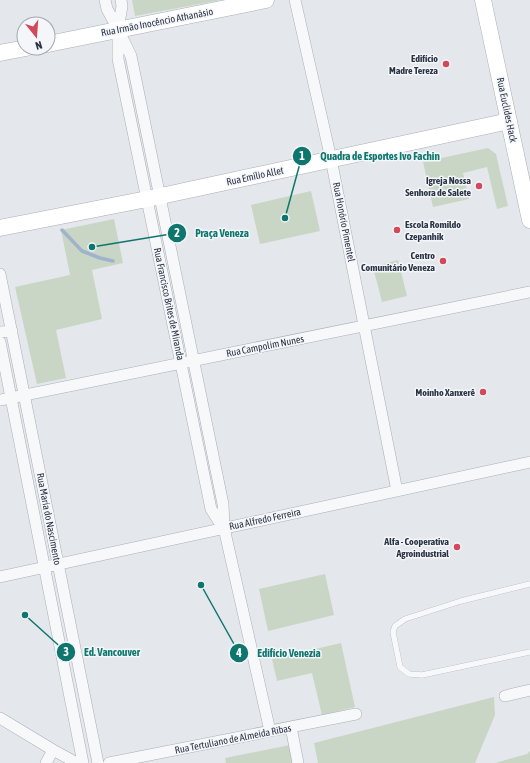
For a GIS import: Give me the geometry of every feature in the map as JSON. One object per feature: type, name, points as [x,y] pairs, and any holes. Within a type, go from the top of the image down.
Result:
[{"type":"street","name":"Rua Francisco Brites de Miranda","points":[[105,0],[107,9],[131,56],[146,127],[160,263],[211,509],[224,528]]},
{"type":"street","name":"Rua Francisco Brites de Miranda","points":[[121,0],[122,6],[118,29],[118,59],[132,129],[173,260],[223,504],[224,528],[270,731]]},
{"type":"street","name":"Rua Irmão Inocêncio Athanásio","points":[[56,42],[266,0]]},
{"type":"street","name":"Rua Honório Pimentel","points":[[295,0],[331,160],[397,492]]},
{"type":"street","name":"Rua Euclides Hack","points":[[483,0],[530,220]]},
{"type":"street","points":[[0,53],[16,50]]},
{"type":"street","points":[[125,94],[138,91]]},
{"type":"street","name":"Rua Emílio Allet","points":[[0,228],[331,160],[509,121]]},
{"type":"street","points":[[132,129],[146,127]]},
{"type":"street","points":[[160,263],[173,260]]},
{"type":"street","name":"Rua Maria do Nascimento","points":[[0,274],[1,286],[12,331],[98,763]]},
{"type":"street","name":"Rua Campolim Nunes","points":[[6,399],[530,292]]},
{"type":"street","points":[[168,300],[180,297]]},
{"type":"street","points":[[0,332],[12,331]]},
{"type":"street","name":"Rua Maria do Nascimento","points":[[0,342],[6,399],[23,457],[83,763]]},
{"type":"street","points":[[193,421],[205,418]]},
{"type":"street","points":[[23,457],[36,454]]},
{"type":"street","name":"Rua Alfredo Ferreira","points":[[0,577],[58,566],[224,528],[397,492],[530,462]]},
{"type":"street","points":[[203,470],[215,468]]},
{"type":"street","points":[[32,502],[45,499]]},
{"type":"street","points":[[506,696],[530,690]]},
{"type":"street","name":"Rua Tertuliano de Almeida Ribas","points":[[109,763],[356,714]]},
{"type":"street","points":[[0,718],[77,763]]},
{"type":"street","points":[[291,727],[298,763]]},
{"type":"street","points":[[46,763],[53,750]]},
{"type":"lane","points":[[530,584],[461,601],[406,619],[395,626],[393,632],[400,667],[409,674],[422,675],[530,652]]},
{"type":"lane","points":[[58,633],[71,630]]},
{"type":"lane","points":[[68,684],[82,682]]},
{"type":"green space","points":[[132,0],[221,0],[135,16]]},
{"type":"green space","points":[[488,148],[496,154],[508,206],[497,209],[487,167],[463,173],[469,199],[433,207],[423,162]]},
{"type":"green space","points":[[311,191],[320,231],[260,244],[251,205]]},
{"type":"green space","points":[[114,219],[123,263],[92,270],[102,319],[56,330],[66,378],[37,384],[15,287],[70,275],[61,230]]},
{"type":"green space","points":[[398,260],[407,296],[382,302],[373,267]]},
{"type":"green space","points":[[325,574],[334,615],[268,631],[259,589]]},
{"type":"green space","points":[[341,643],[355,707],[322,715],[312,673],[277,681],[272,659]]},
{"type":"green space","points":[[494,697],[495,715],[475,763],[318,763],[314,743]]},
{"type":"green space","points":[[290,745],[294,763],[226,763],[225,758]]},
{"type":"green space","points":[[530,751],[530,763],[495,763],[527,754]]},
{"type":"waterway","points":[[62,230],[82,251],[113,261]]},
{"type":"place","name":"Edifício Madre Tereza","points":[[446,64]]},
{"type":"place","name":"Igreja Nossa Senhora de Salete","points":[[479,186]]},
{"type":"place","name":"Quadra de Esportes Ivo Fachin","points":[[285,218]]},
{"type":"place","name":"Escola Romildo Czepanhik","points":[[397,230]]},
{"type":"place","name":"Praça Veneza","points":[[92,247]]},
{"type":"place","name":"Centro Comunitário Veneza","points":[[443,261]]},
{"type":"place","name":"Moinho Xanxerê","points":[[483,392]]},
{"type":"place","name":"Alfa - Cooperativa Agroindustrial","points":[[457,547]]},
{"type":"place","name":"Edifício Venezia","points":[[201,585]]},
{"type":"place","name":"Ed. Vancouver","points":[[25,615]]}]
